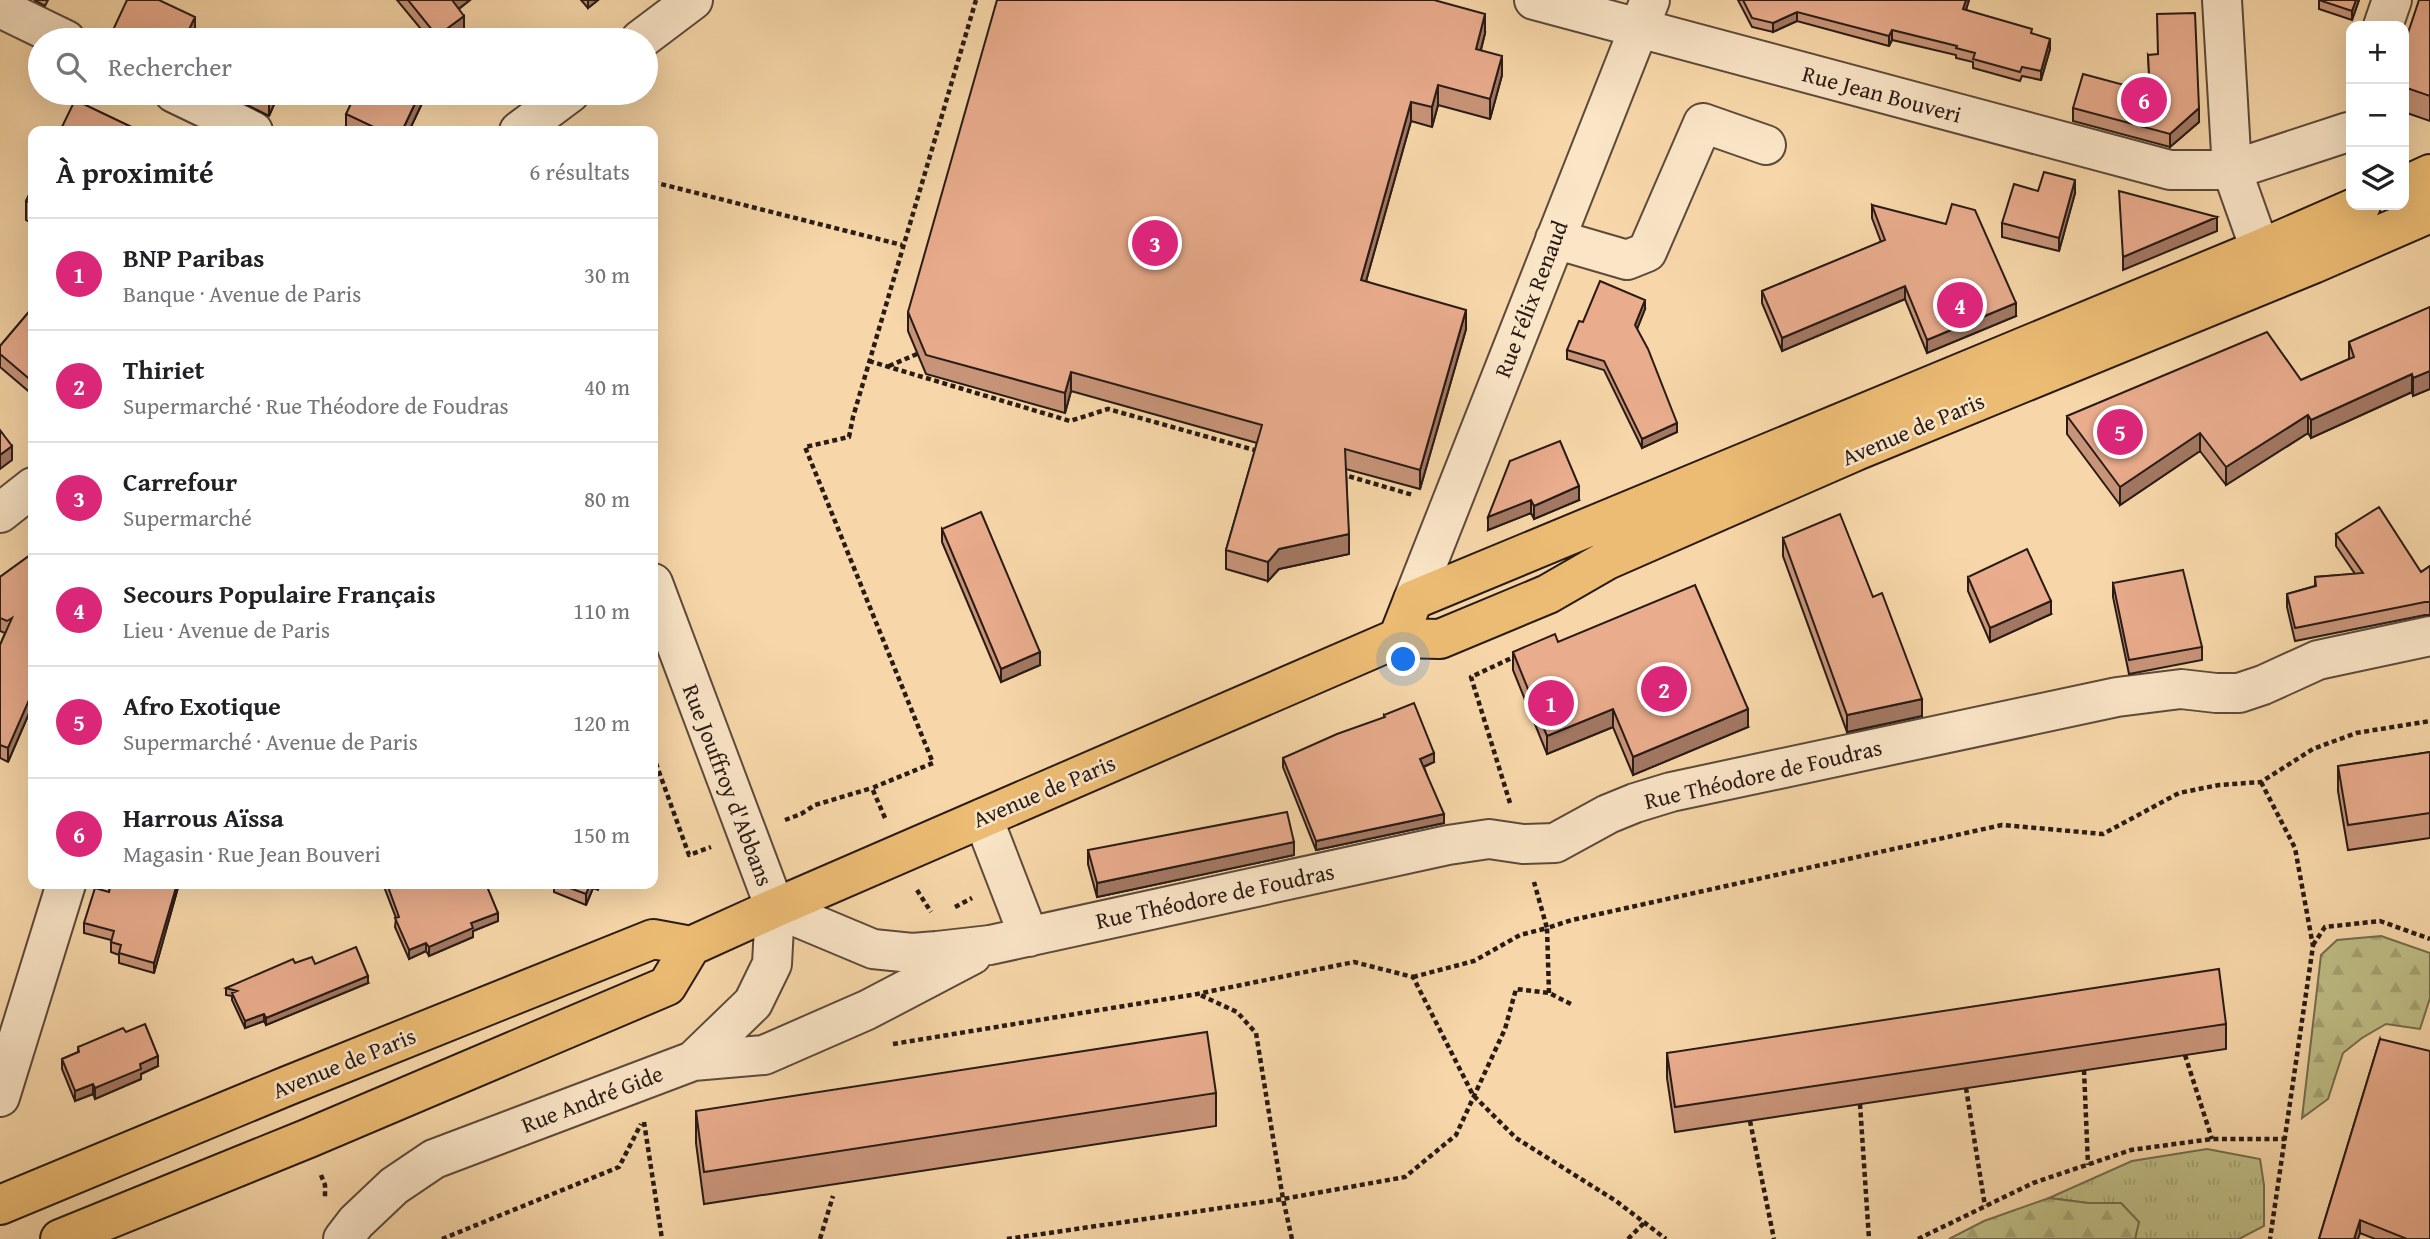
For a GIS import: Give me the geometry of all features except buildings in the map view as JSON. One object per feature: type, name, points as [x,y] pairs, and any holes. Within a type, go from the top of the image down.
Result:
[{"type":"main road","points":[[2409,184],[2430,174]]},
{"type":"main road","name":"Avenue de Paris","points":[[1413,600],[2350,210]]},
{"type":"main road","name":"Avenue de Paris","points":[[0,1205],[274,1091],[653,939],[691,946],[1398,638],[1440,639],[1548,594],[1607,560],[1856,452],[2430,214]]},
{"type":"main road","points":[[1398,638],[1413,600]]},
{"type":"main road","points":[[60,1239],[309,1138],[667,986],[691,946]]},
{"type":"street","points":[[656,28],[693,0]]},
{"type":"street","name":"Rue Jean Bouveri","points":[[1534,0],[1644,15],[2170,170],[2232,170],[2346,132]]},
{"type":"street","points":[[2222,0],[2232,170],[2260,249]]},
{"type":"street","points":[[2385,21],[2392,0]]},
{"type":"street","points":[[0,8],[41,28]]},
{"type":"street","name":"Rue Félix Renaud","points":[[1413,600],[1644,15]]},
{"type":"street","points":[[199,105],[243,126]]},
{"type":"street","points":[[526,126],[554,105]]},
{"type":"street","points":[[1561,222],[1627,260],[1647,252],[1703,124],[1766,145]]},
{"type":"street","points":[[0,513],[28,491]]},
{"type":"street","name":"Rue Jouffroy d'Abbans","points":[[658,598],[775,908]]},
{"type":"street","name":"Rue Théodore de Foudras","points":[[775,908],[873,949],[912,953],[990,945],[1448,845],[1489,839],[1523,844],[1555,843],[1608,814],[1671,792],[2117,697],[2181,689],[2239,693],[2318,660],[2430,636]]},
{"type":"street","points":[[983,818],[1029,937]]},
{"type":"street","points":[[0,1097],[63,889]]},
{"type":"street","name":"Rue André Gide","points":[[343,1239],[356,1222],[394,1186],[434,1159],[693,1061],[753,1003],[772,964],[775,908]]},
{"type":"street","points":[[693,1061],[764,1055],[867,1010],[990,945]]},
{"type":"path","points":[[936,918],[919,897],[872,788],[933,763],[805,447],[849,437],[902,245],[976,0]]},
{"type":"path","points":[[658,183],[902,245]]},
{"type":"path","points":[[888,367],[917,354]]},
{"type":"path","points":[[869,361],[1070,421],[1108,409],[1270,454]]},
{"type":"path","points":[[1337,474],[1418,496]]},
{"type":"path","points":[[1520,654],[1471,677],[1548,928],[1549,993]]},
{"type":"path","points":[[888,1045],[1197,994],[1354,962],[1413,977],[1474,961],[1520,935],[1572,919],[2002,825],[2102,834],[2179,793],[2219,785],[2261,782],[2313,749],[2356,733],[2430,721]]},
{"type":"path","points":[[2261,782],[2295,848],[2313,946],[2270,1239]]},
{"type":"path","points":[[2313,946],[2325,927],[2380,920],[2430,939]]},
{"type":"path","points":[[1413,977],[1473,1095],[1516,1138],[1616,1201],[1666,1239]]},
{"type":"path","points":[[1007,1239],[1283,1199],[1405,1177],[1456,1135],[1505,1029],[1516,989],[1549,993],[1570,1004]]},
{"type":"path","points":[[1197,994],[1237,1012],[1256,1033],[1292,1239]]},
{"type":"path","points":[[2185,1055],[2212,1139]]},
{"type":"path","points":[[2084,1070],[2088,1165]]},
{"type":"path","points":[[1966,1088],[1985,1206]]},
{"type":"path","points":[[1860,1104],[1869,1239]]},
{"type":"path","points":[[643,1120],[662,1239]]},
{"type":"path","points":[[1750,1121],[1774,1239]]},
{"type":"path","points":[[309,1138],[325,1185],[325,1199]]},
{"type":"path","points":[[1918,1239],[2033,1183],[2131,1150],[2212,1139],[2285,1139]]},
{"type":"path","points":[[820,1239],[833,1196]]},
{"type":"path","points":[[1628,1239],[1644,1223]]},
{"type":"green space","points":[[2381,936],[2430,953],[2430,998],[2420,1029],[2386,1024],[2362,1038],[2343,1053],[2328,1099],[2302,1118],[2321,955],[2337,940]]},
{"type":"green space","points":[[2207,1149],[2260,1159],[2264,1185],[2264,1226],[2239,1239],[2135,1239],[2138,1222],[2121,1203],[2088,1203],[2049,1198],[2132,1161]]},
{"type":"green space","points":[[2049,1198],[2088,1203],[2121,1203],[2139,1222],[2135,1239],[1949,1239],[1984,1221]]},
{"type":"place","name":"Harrous Aïssa","points":[[2144,100]]},
{"type":"place","name":"Carrefour","points":[[1155,243]]},
{"type":"place","name":"Secours Populaire Français","points":[[1960,305]]},
{"type":"place","name":"Afro Exotique","points":[[2120,432]]},
{"type":"place","name":"Thiriet","points":[[1664,689]]},
{"type":"place","name":"BNP Paribas","points":[[1551,703]]}]
